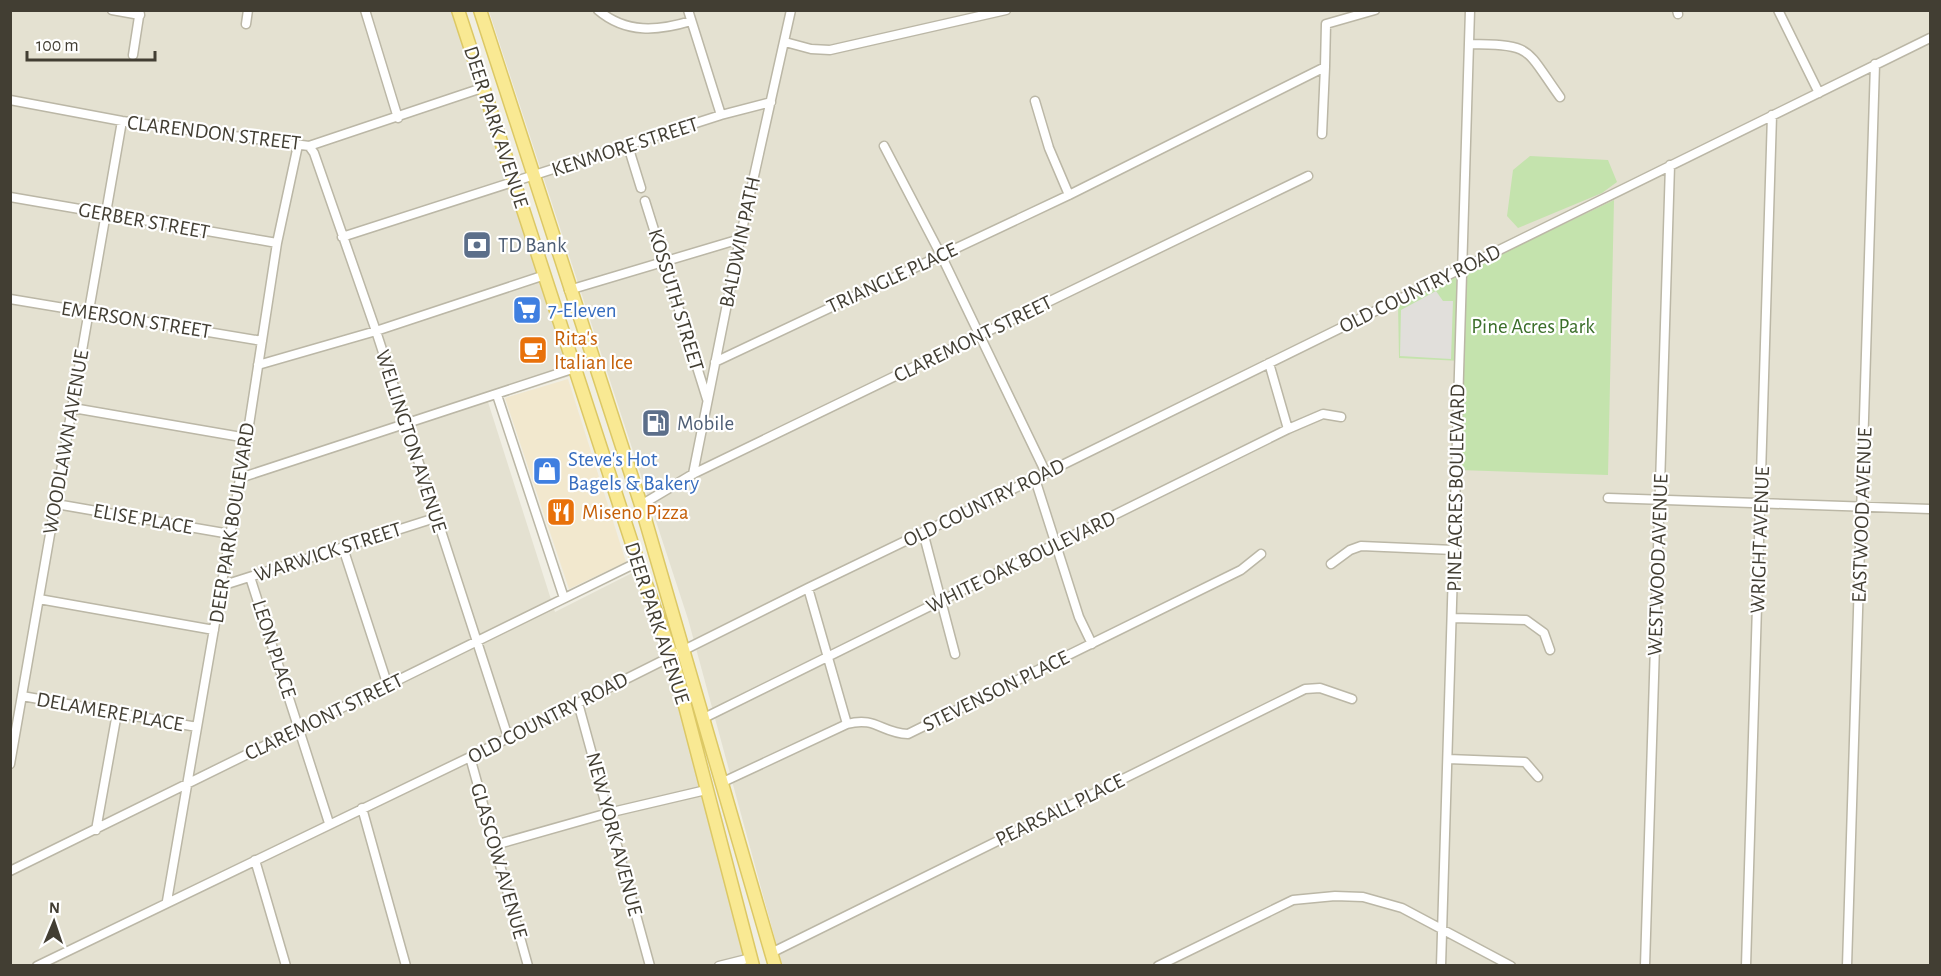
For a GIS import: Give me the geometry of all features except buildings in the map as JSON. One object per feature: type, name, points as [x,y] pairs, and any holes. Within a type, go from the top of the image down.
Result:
[{"type":"main road","name":"DEER PARK AVENUE","points":[[458,10],[638,561],[672,656],[752,962]]},
{"type":"main road","name":"DEER PARK AVENUE","points":[[480,10],[569,290],[641,505],[775,966]]},
{"type":"street","points":[[112,10],[140,13],[133,55]]},
{"type":"street","points":[[246,24],[248,10]]},
{"type":"street","points":[[365,10],[398,118]]},
{"type":"street","points":[[598,10],[620,25],[638,29],[665,27],[691,21]]},
{"type":"street","points":[[688,10],[721,115]]},
{"type":"street","name":"BALDWIN PATH","points":[[693,474],[740,239],[791,10]]},
{"type":"street","points":[[784,42],[811,49],[830,50],[1006,10]]},
{"type":"street","points":[[1322,134],[1326,24],[1375,10]]},
{"type":"street","name":"PINE ACRES BOULEVARD","points":[[1441,966],[1470,10]]},
{"type":"street","points":[[1778,10],[1819,93]]},
{"type":"street","name":"OLD COUNTRY ROAD","points":[[37,966],[167,901],[470,757],[808,588],[1046,474],[1930,38]]},
{"type":"street","points":[[1469,44],[1515,47],[1528,52],[1560,97]]},
{"type":"street","name":"EASTWOOD AVENUE","points":[[1847,966],[1875,64]]},
{"type":"street","name":"TRIANGLE PLACE","points":[[715,362],[1069,195],[1325,67]]},
{"type":"street","name":"CLARENDON STREET","points":[[10,100],[122,121],[309,146],[482,88]]},
{"type":"street","points":[[1035,101],[1048,148],[1069,195]]},
{"type":"street","name":"KENMORE STREET","points":[[342,237],[721,115],[771,102]]},
{"type":"street","name":"WRIGHT AVENUE","points":[[1746,966],[1772,115]]},
{"type":"street","name":"WOODLAWN AVENUE","points":[[10,764],[122,121]]},
{"type":"street","name":"DEER PARK BOULEVARD","points":[[167,901],[247,438],[277,243],[298,145]]},
{"type":"street","name":"WELLINGTON AVENUE","points":[[309,146],[314,153],[376,331],[475,642],[508,737]]},
{"type":"street","points":[[628,146],[641,188]]},
{"type":"street","points":[[884,146],[941,255],[1046,474]]},
{"type":"street","name":"WESTWOOD AVENUE","points":[[1645,966],[1670,165]]},
{"type":"street","name":"CLAREMONT STREET","points":[[641,505],[693,474],[1308,176]]},
{"type":"street","name":"GERBER STREET","points":[[10,197],[277,243]]},
{"type":"street","name":"KOSSUTH STREET","points":[[645,201],[707,399]]},
{"type":"street","points":[[569,290],[740,239]]},
{"type":"street","points":[[258,365],[376,331],[545,275]]},
{"type":"street","name":"EMERSON STREET","points":[[10,299],[262,341]]},
{"type":"street","points":[[1269,363],[1288,429]]},
{"type":"street","points":[[240,478],[575,368]]},
{"type":"street","points":[[497,395],[564,598]]},
{"type":"street","points":[[72,408],[247,438]]},
{"type":"street","name":"WHITE OAK BOULEVARD","points":[[704,718],[1288,429],[1323,414],[1341,417]]},
{"type":"street","points":[[1035,479],[1079,617],[1092,644]]},
{"type":"street","points":[[1608,498],[1930,509]]},
{"type":"street","name":"ELISE PLACE","points":[[56,504],[230,534]]},
{"type":"street","name":"WARWICK STREET","points":[[221,586],[435,518]]},
{"type":"street","points":[[923,532],[956,654]]},
{"type":"street","points":[[1331,564],[1350,550],[1361,546],[1454,550]]},
{"type":"street","points":[[343,548],[388,686]]},
{"type":"street","name":"STEVENSON PLACE","points":[[723,783],[847,724],[862,720],[894,734],[908,734],[1241,570],[1262,554]]},
{"type":"street","name":"CLAREMONT STREET","points":[[10,871],[638,561]]},
{"type":"street","name":"LEON PLACE","points":[[250,577],[329,823]]},
{"type":"street","points":[[808,588],[826,658],[847,724]]},
{"type":"street","points":[[39,599],[214,630]]},
{"type":"street","points":[[1453,618],[1526,620],[1544,633],[1550,650]]},
{"type":"street","name":"PEARSALL PLACE","points":[[771,953],[1305,688],[1320,688],[1352,699]]},
{"type":"street","name":"DELAMERE PLACE","points":[[22,696],[197,727]]},
{"type":"street","name":"NEW YORK AVENUE","points":[[578,703],[650,966]]},
{"type":"street","points":[[96,830],[117,713]]},
{"type":"street","name":"GLASCOW AVENUE","points":[[470,757],[528,966]]},
{"type":"street","points":[[1448,759],[1525,762],[1538,777]]},
{"type":"street","points":[[495,845],[608,813],[706,790]]},
{"type":"street","points":[[362,808],[406,966]]},
{"type":"street","points":[[255,860],[286,966]]},
{"type":"street","points":[[1158,966],[1293,900],[1335,896],[1382,900],[1511,966]]},
{"type":"street","points":[[719,966],[752,962]]},
{"type":"shaded area","points":[[10,11],[451,11],[573,375],[488,402],[555,612],[632,573],[670,676],[749,965],[11,965]]},
{"type":"shaded area","points":[[489,11],[1930,11],[1930,965],[782,965],[688,619]]},
{"type":"shaded area","points":[[1436,291],[1443,301],[1453,301],[1451,359],[1400,356],[1401,310]]},
{"type":"shaded area","points":[[568,379],[626,562],[569,589],[505,398]]},
{"type":"green space","points":[[1530,156],[1608,160],[1617,182],[1602,193],[1518,228],[1507,216],[1513,170]]},
{"type":"green space","name":"Pine Acres Park","points":[[1614,200],[1608,475],[1458,470],[1462,361],[1399,358],[1398,304]]},
{"type":"place","name":"TD Bank","points":[[477,245]]},
{"type":"place","name":"7-Eleven","points":[[527,310]]},
{"type":"place","name":"Rita's Italian Ice","points":[[533,350]]},
{"type":"place","name":"Mobile","points":[[656,423]]},
{"type":"place","name":"Steve's Hot Bagels & Bakery","points":[[547,471]]},
{"type":"place","name":"Miseno Pizza","points":[[561,512]]}]
